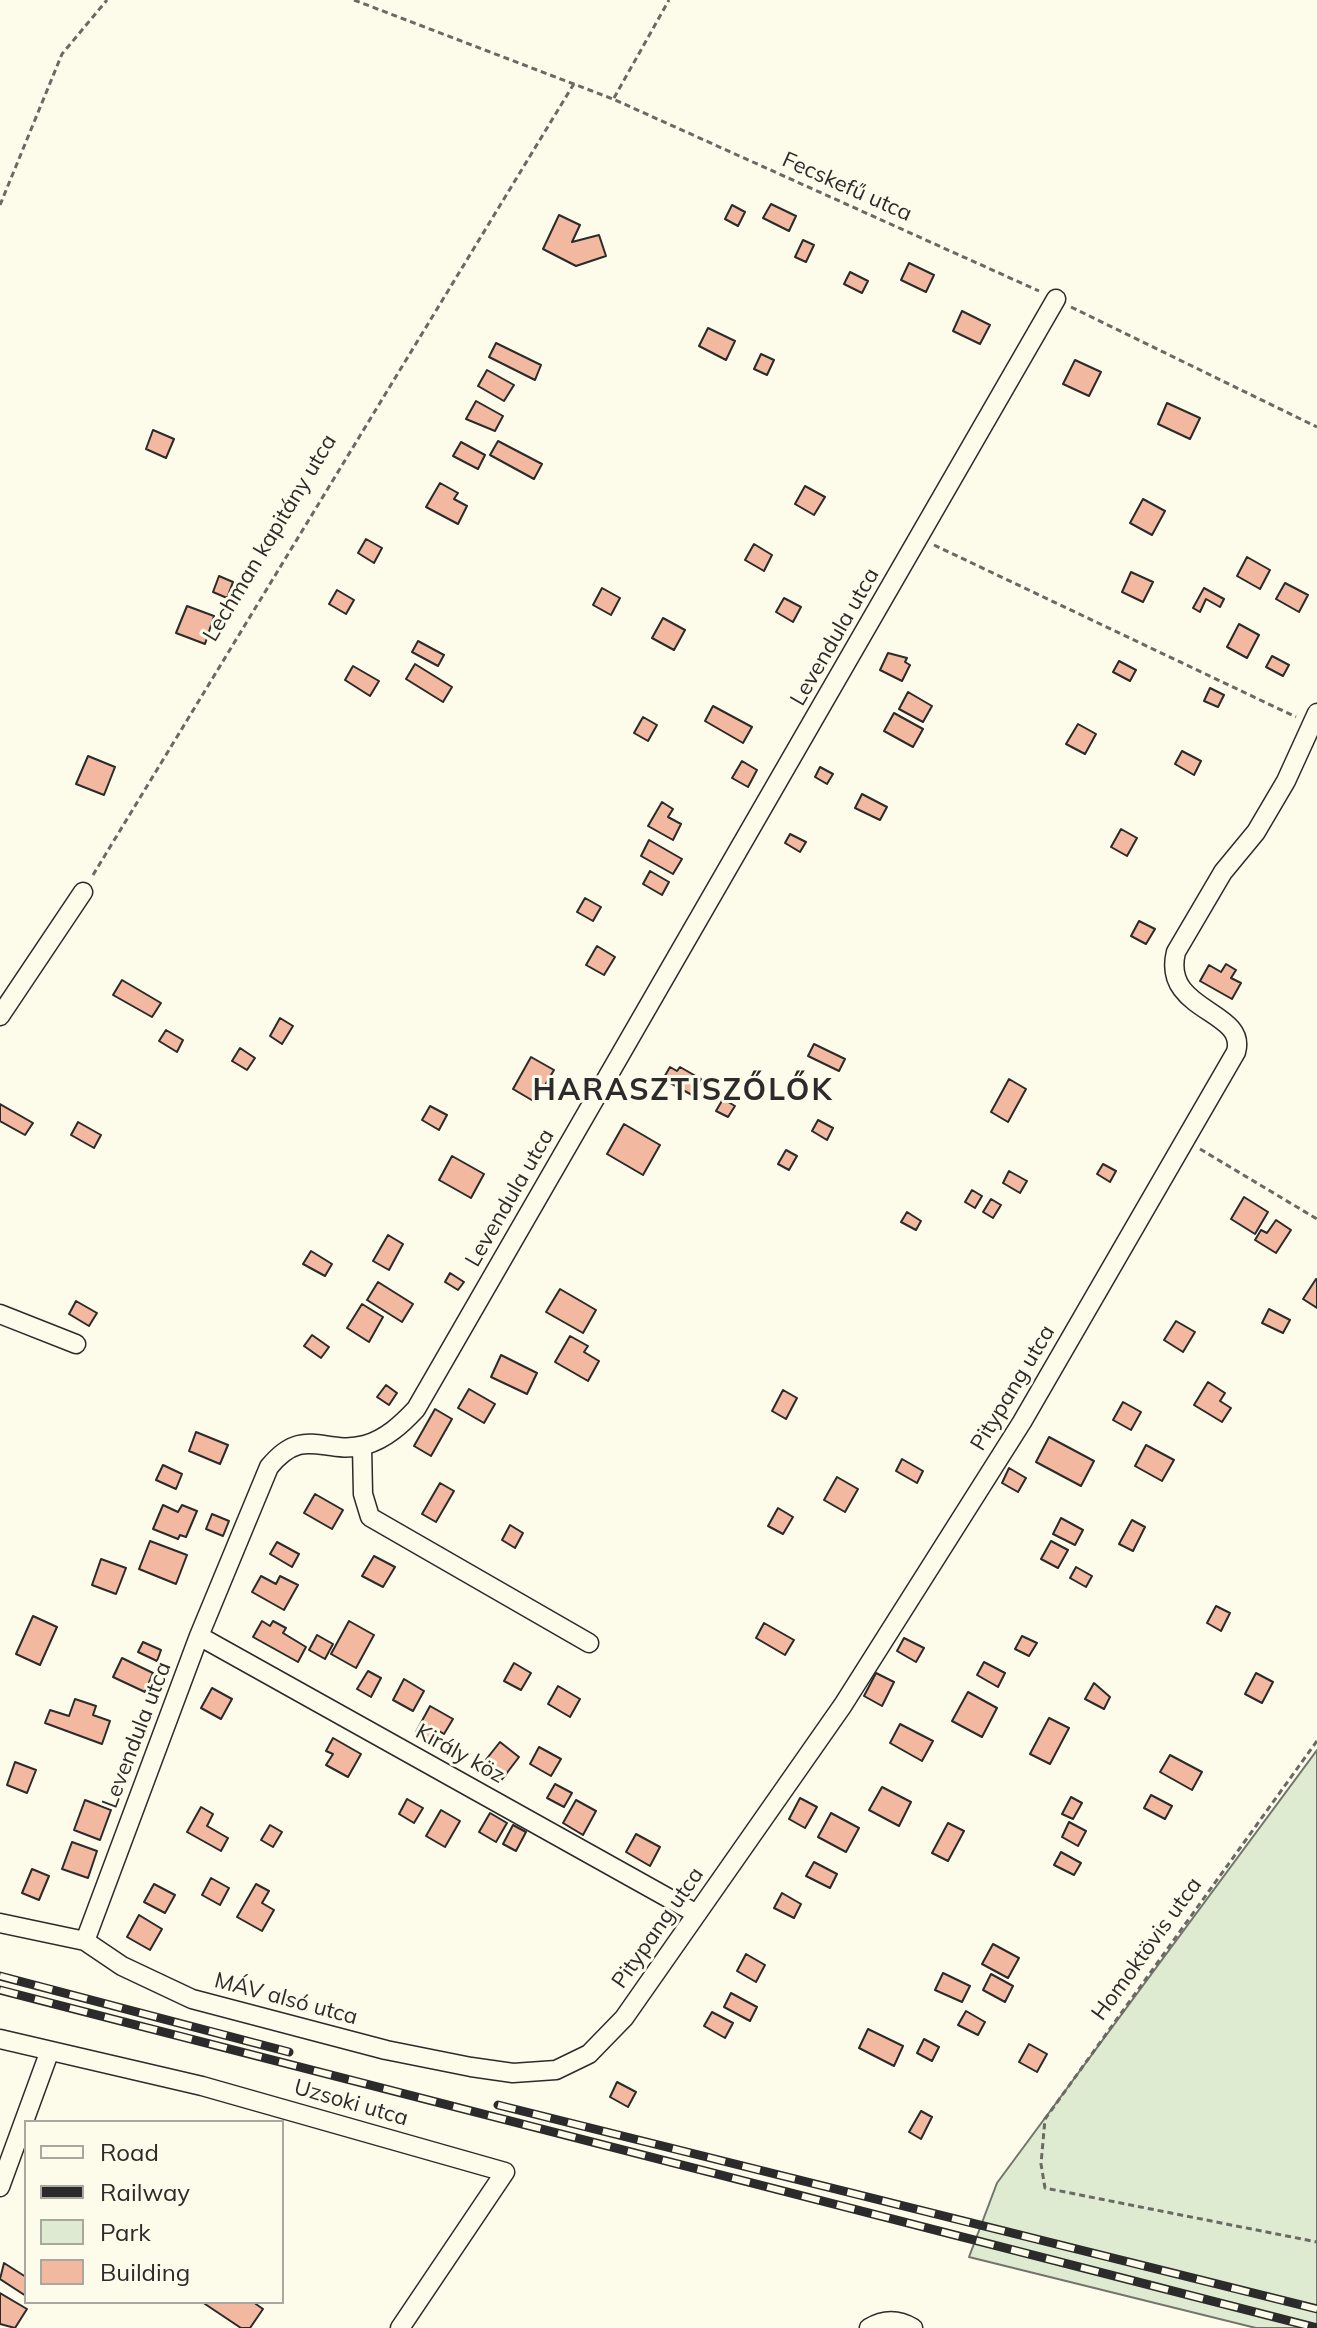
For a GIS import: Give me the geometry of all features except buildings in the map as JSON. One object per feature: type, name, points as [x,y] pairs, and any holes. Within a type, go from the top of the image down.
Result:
[{"type":"street","name":"Levendula utca","points":[[85,1941],[199,1636],[269,1467],[280,1453],[305,1442],[362,1446],[393,1431],[416,1409],[1056,299]]},
{"type":"street","name":"Pitypang utca","points":[[572,2063],[589,2054],[624,2018],[843,1705],[1005,1449],[1187,1141],[1238,1043],[1228,1026],[1181,992],[1174,976],[1176,952],[1223,872],[1256,832],[1286,781],[1314,718]]},
{"type":"street","points":[[0,1016],[83,892]]},
{"type":"street","points":[[0,1314],[76,1344]]},
{"type":"street","points":[[362,1446],[363,1494],[370,1517],[589,1643]]},
{"type":"street","name":"Király köz","points":[[199,1636],[697,1914]]},
{"type":"street","name":"MÁV alsó utca","points":[[0,1923],[85,1941],[122,1966],[192,1999],[386,2050],[513,2073],[556,2070],[572,2063]]},
{"type":"street","name":"Uzsoki utca","points":[[0,2039],[49,2053],[202,2086],[505,2172],[400,2328]]},
{"type":"street","points":[[24,2120],[49,2053]]},
{"type":"street","points":[[0,2187],[24,2121]]},
{"type":"street","points":[[869,2328],[879,2322],[900,2321],[913,2328]]},
{"type":"path","points":[[0,205],[62,54],[107,0]]},
{"type":"path","name":"Fecskefű utca","points":[[354,0],[575,82],[1056,299],[1317,427]]},
{"type":"path","points":[[613,99],[669,0]]},
{"type":"path","name":"Lechman kapitány utca","points":[[83,892],[575,82]]},
{"type":"path","points":[[920,539],[1314,718]]},
{"type":"path","points":[[1187,1141],[1317,1219]]},
{"type":"path","name":"Homoktövis utca","points":[[1317,1741],[1045,2119],[1041,2164],[1045,2188],[1317,2242]]},
{"type":"green space","points":[[1317,1750],[1317,2328],[1256,2328],[969,2257],[997,2183]]},
{"type":"railway","points":[[0,1976],[289,2052]]},
{"type":"railway","points":[[0,1990],[1317,2328]]},
{"type":"railway","points":[[498,2105],[1317,2309]]},
{"type":"district","name":"HARASZTISZŐLŐK","points":[[683,1091]]}]
